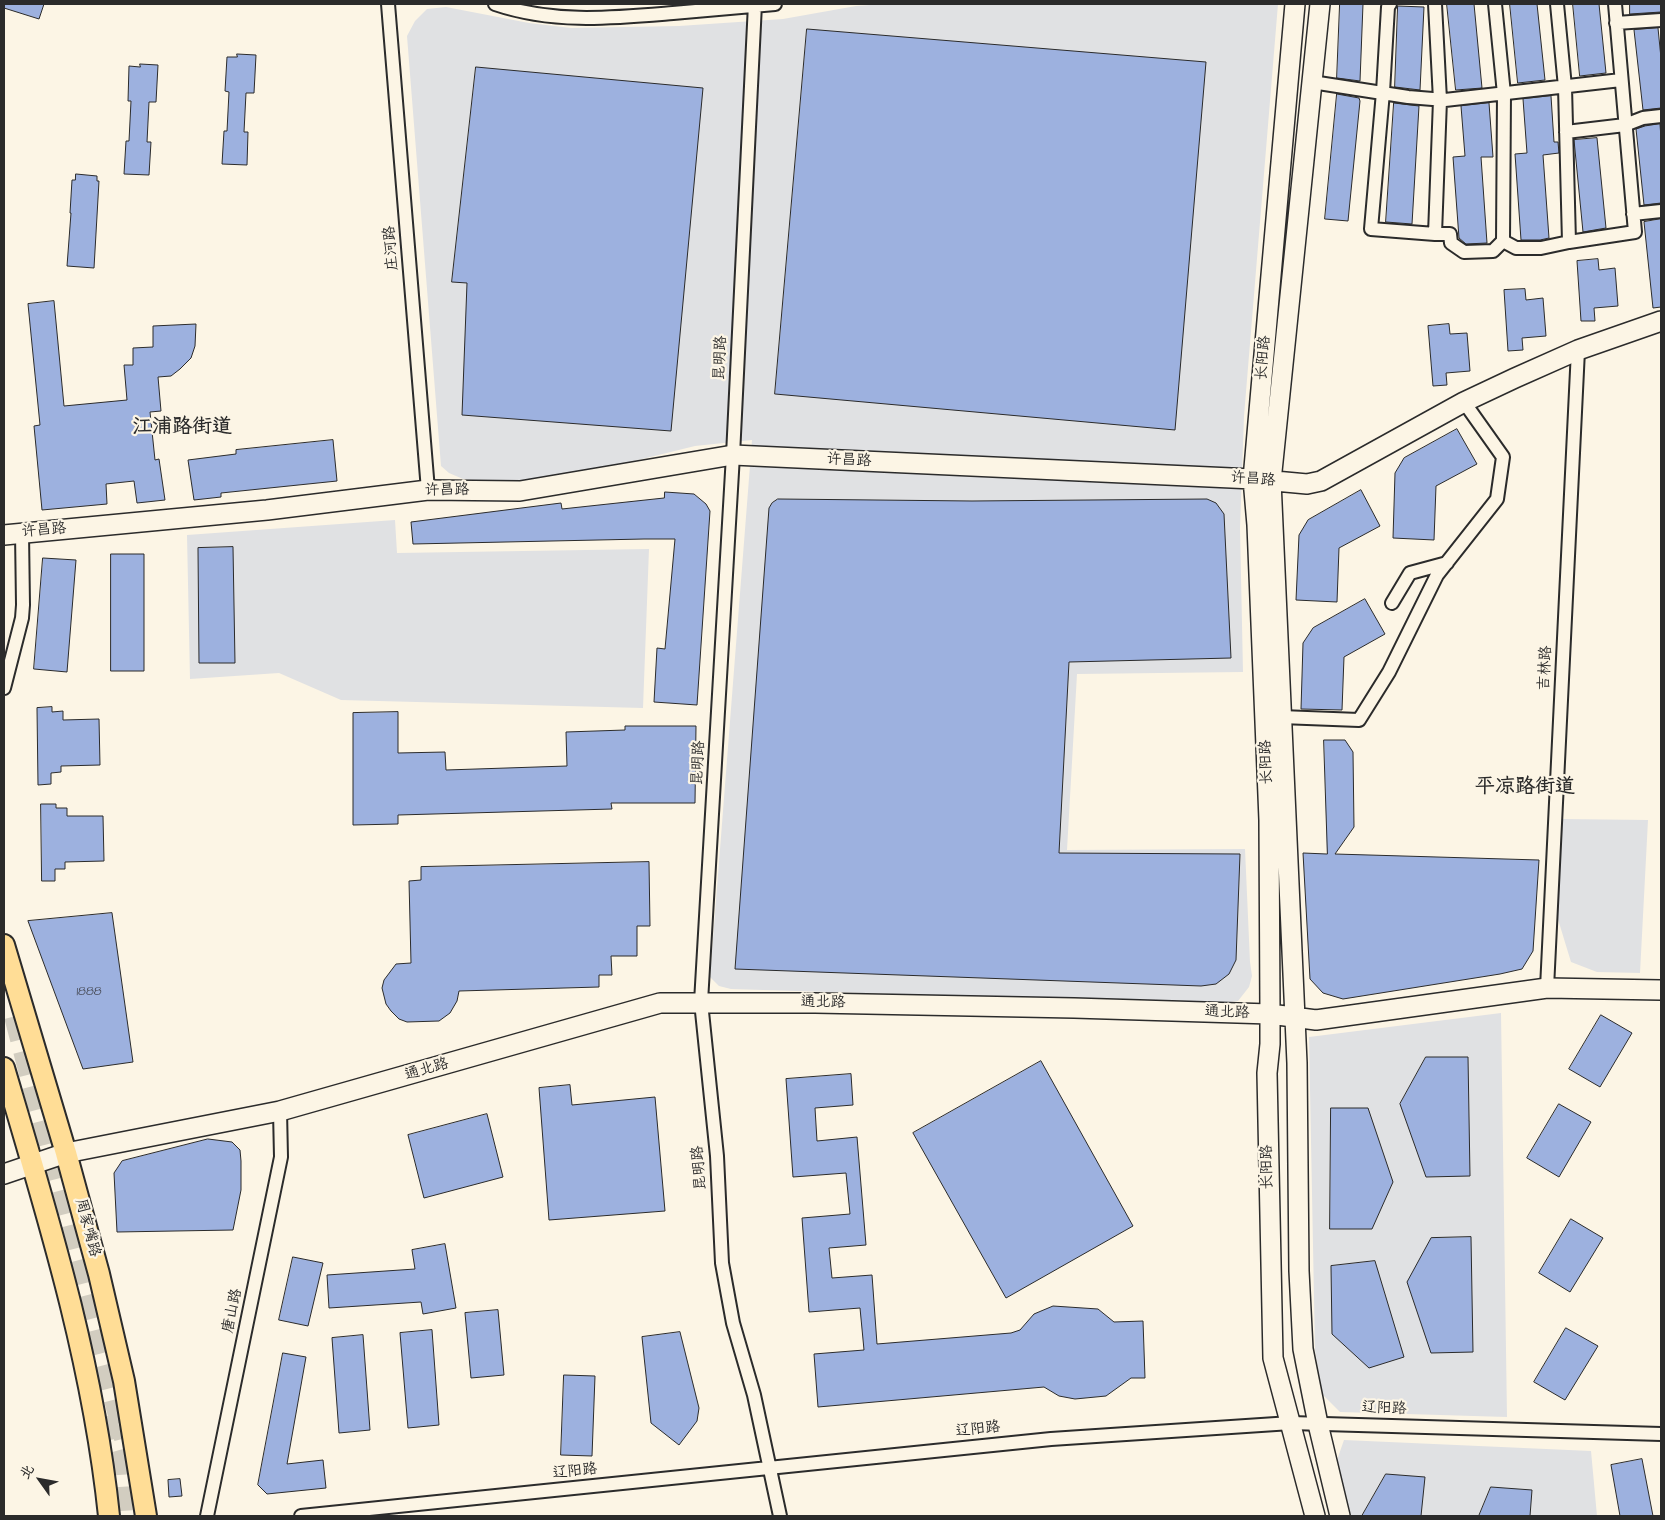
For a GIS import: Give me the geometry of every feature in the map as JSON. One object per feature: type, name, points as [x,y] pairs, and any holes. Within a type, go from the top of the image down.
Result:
[{"type":"main road","name":"周家嘴路","points":[[4,945],[66,1153],[99,1274],[124,1381],[146,1516]]},
{"type":"main road","points":[[4,1068],[68,1290],[85,1361],[98,1426],[109,1516]]},
{"type":"street","name":"庄河路","points":[[388,4],[428,490]]},
{"type":"street","points":[[495,4],[527,13],[558,17],[605,19],[775,4]]},
{"type":"street","name":"长阳路","points":[[1295,4],[1258,525],[1268,801],[1270,1044],[1267,1072],[1273,1358],[1315,1516]]},
{"type":"street","name":"长阳路","points":[[1320,4],[1262,480],[1281,717],[1295,1017],[1298,1135],[1298,1271],[1302,1339],[1307,1373],[1340,1516]]},
{"type":"street","points":[[1390,4],[1388,6],[1383,92],[1371,229],[1450,234],[1451,243],[1464,252],[1493,251],[1503,241],[1504,94],[1495,4]]},
{"type":"street","points":[[1435,4],[1440,100],[1435,234]]},
{"type":"street","points":[[1557,4],[1564,87],[1569,242]]},
{"type":"street","points":[[1503,241],[1516,248],[1541,248],[1635,232],[1615,4]]},
{"type":"street","name":"昆明路","points":[[755,5],[701,1002],[717,1156],[722,1263],[733,1323],[754,1395],[780,1516]]},
{"type":"street","points":[[1616,23],[1661,20]]},
{"type":"street","points":[[1312,82],[1440,100],[1621,80]]},
{"type":"street","points":[[1566,132],[1625,125],[1643,118],[1661,116]]},
{"type":"street","points":[[1633,214],[1661,211]]},
{"type":"street","name":"许昌路","points":[[13,534],[267,510],[428,490],[520,491],[732,455],[1262,480],[1307,484],[1321,481],[1464,402],[1578,350],[1661,322]]},
{"type":"street","name":"吉林路","points":[[1547,988],[1578,350]]},
{"type":"street","points":[[1281,717],[1359,720],[1389,672],[1438,574],[1497,499],[1502,457],[1464,402]]},
{"type":"street","points":[[4,688],[16,644],[22,612],[13,534]]},
{"type":"street","points":[[1392,604],[1410,573],[1447,563]]},
{"type":"street","name":"通北路","points":[[4,1174],[66,1153],[280,1111],[660,1003],[701,1002],[1064,1008],[1270,1014],[1316,1020],[1547,988],[1661,990]]},
{"type":"street","name":"唐山路","points":[[207,1516],[281,1157],[280,1111]]},
{"type":"street","name":"辽阳路","points":[[301,1516],[1051,1439],[1291,1423],[1661,1434]]},
{"type":"shaded area","points":[[884,4],[1278,4],[1244,416],[1240,528],[1243,672],[1077,674],[1067,850],[1245,849],[1252,976],[1249,987],[1238,1001],[1217,1004],[731,989],[719,986],[710,977],[752,440],[695,446],[557,480],[503,485],[463,479],[449,473],[441,466],[407,36],[415,21],[427,9],[446,7],[529,23],[571,28],[679,26],[783,19],[856,6]]},
{"type":"shaded area","points":[[395,520],[397,553],[649,549],[643,708],[341,700],[279,673],[190,679],[187,535]]},
{"type":"shaded area","points":[[1562,819],[1648,820],[1640,973],[1597,972],[1571,962],[1557,916]]},
{"type":"shaded area","points":[[1501,1013],[1507,1417],[1340,1412],[1322,1394],[1315,1350],[1309,1037]]},
{"type":"shaded area","points":[[1344,1440],[1591,1451],[1597,1516],[1351,1516],[1337,1460]]},
{"type":"building","points":[[4,4],[44,4],[39,19],[4,8]]},
{"type":"building","points":[[1340,4],[1363,4],[1360,81],[1337,78]]},
{"type":"building","points":[[1447,4],[1474,4],[1482,88],[1456,90]]},
{"type":"building","points":[[1510,4],[1537,4],[1545,80],[1518,83]]},
{"type":"building","points":[[1573,4],[1599,4],[1606,73],[1580,76]]},
{"type":"building","points":[[1630,4],[1661,4],[1661,12],[1630,14]]},
{"type":"building","points":[[1398,6],[1424,7],[1420,90],[1395,87]]},
{"type":"building","points":[[1658,28],[1661,58],[1661,108],[1643,110],[1634,30]]},
{"type":"building","points":[[807,29],[1206,62],[1175,430],[775,394]]},
{"type":"building","points":[[237,54],[256,55],[254,93],[246,93],[244,132],[248,132],[247,165],[222,164],[224,131],[227,131],[229,92],[225,91],[227,57],[237,57]]},
{"type":"building","points":[[140,64],[158,65],[156,102],[149,102],[147,142],[151,142],[149,175],[124,174],[126,141],[129,141],[131,101],[128,101],[129,66],[140,67]]},
{"type":"building","points":[[476,67],[703,88],[671,431],[462,415],[467,283],[452,282]]},
{"type":"building","points":[[1337,94],[1359,98],[1360,101],[1348,221],[1325,219]]},
{"type":"building","points":[[1551,96],[1554,142],[1558,142],[1559,153],[1543,155],[1549,238],[1521,240],[1515,154],[1527,153],[1523,99]]},
{"type":"building","points":[[1394,103],[1419,106],[1412,224],[1386,222]]},
{"type":"building","points":[[1489,103],[1493,157],[1481,157],[1487,243],[1466,244],[1459,238],[1453,157],[1465,156],[1461,106]]},
{"type":"building","points":[[1660,124],[1661,203],[1644,205],[1636,129]]},
{"type":"building","points":[[1597,138],[1606,228],[1583,232],[1574,140]]},
{"type":"building","points":[[76,174],[97,176],[97,181],[99,181],[94,268],[67,266],[72,180],[75,180]]},
{"type":"building","points":[[1661,219],[1661,307],[1653,308],[1644,222]]},
{"type":"building","points":[[1598,259],[1599,270],[1615,268],[1618,306],[1594,308],[1595,321],[1581,321],[1577,261]]},
{"type":"building","points":[[1525,289],[1526,300],[1543,298],[1546,336],[1522,338],[1523,350],[1508,351],[1504,290]]},
{"type":"building","points":[[54,301],[64,406],[127,400],[124,365],[133,365],[133,348],[153,347],[153,326],[196,324],[195,346],[191,358],[171,376],[158,377],[161,411],[150,412],[155,460],[159,459],[165,500],[137,503],[134,481],[106,484],[107,504],[42,510],[34,426],[40,425],[28,304]]},
{"type":"building","points":[[1449,324],[1450,334],[1467,333],[1470,371],[1446,373],[1447,385],[1433,386],[1428,326]]},
{"type":"building","points":[[1457,429],[1477,464],[1436,486],[1434,540],[1393,538],[1395,473],[1404,458]]},
{"type":"building","points":[[333,440],[337,481],[221,493],[221,497],[194,500],[188,460],[236,454],[236,450]]},
{"type":"building","points":[[1361,490],[1380,526],[1339,548],[1337,602],[1296,600],[1299,535],[1308,520]]},
{"type":"building","points":[[665,492],[694,494],[706,504],[710,511],[697,705],[654,702],[657,648],[665,649],[675,539],[413,544],[411,522],[561,503],[562,509],[664,498]]},
{"type":"building","points":[[778,499],[972,501],[1207,499],[1216,503],[1224,514],[1231,658],[1069,662],[1059,853],[1240,854],[1236,960],[1229,974],[1216,984],[1201,986],[735,969],[769,508]]},
{"type":"building","points":[[233,547],[235,663],[199,663],[198,548]]},
{"type":"building","points":[[111,554],[144,554],[144,671],[111,671]]},
{"type":"building","points":[[43,558],[76,560],[67,672],[34,669]]},
{"type":"building","points":[[1365,599],[1385,634],[1344,657],[1342,710],[1301,709],[1303,643],[1313,628]]},
{"type":"building","points":[[52,707],[52,712],[63,711],[63,720],[99,719],[100,765],[61,766],[61,772],[51,773],[51,784],[38,785],[37,708]]},
{"type":"building","points":[[398,712],[398,753],[445,752],[446,770],[567,766],[566,732],[625,730],[625,726],[696,726],[695,803],[611,803],[612,809],[398,815],[398,824],[353,825],[353,713]]},
{"type":"building","points":[[1324,740],[1345,740],[1353,752],[1354,827],[1335,854],[1539,860],[1533,951],[1522,969],[1343,999],[1323,993],[1310,979],[1303,853],[1327,854]]},
{"type":"building","points":[[41,804],[56,804],[56,808],[67,808],[67,816],[103,816],[104,861],[65,862],[65,869],[55,869],[55,881],[42,881]]},
{"type":"building","points":[[649,862],[650,926],[637,926],[637,956],[611,956],[612,975],[599,975],[599,987],[459,991],[457,1001],[450,1013],[439,1021],[407,1022],[399,1019],[386,1004],[382,988],[384,980],[396,964],[411,963],[409,881],[421,880],[421,867]]},
{"type":"building","points":[[112,913],[133,1062],[83,1069],[28,921]]},
{"type":"building","points":[[1601,1015],[1632,1033],[1600,1087],[1569,1069]]},
{"type":"building","points":[[1426,1057],[1468,1057],[1470,1176],[1426,1177],[1400,1104]]},
{"type":"building","points":[[1041,1061],[1133,1226],[1006,1298],[913,1133]]},
{"type":"building","points":[[851,1074],[853,1105],[815,1108],[817,1141],[857,1137],[866,1245],[829,1248],[832,1278],[872,1275],[877,1344],[1011,1333],[1020,1330],[1034,1314],[1053,1306],[1098,1309],[1114,1322],[1143,1321],[1145,1378],[1131,1378],[1106,1396],[1075,1399],[1059,1396],[1044,1387],[818,1407],[814,1354],[864,1350],[860,1308],[809,1312],[802,1218],[850,1214],[846,1173],[793,1177],[786,1079]]},
{"type":"building","points":[[570,1085],[572,1105],[655,1097],[665,1211],[549,1220],[539,1088]]},
{"type":"building","points":[[1559,1104],[1591,1122],[1559,1177],[1527,1158]]},
{"type":"building","points":[[1331,1108],[1368,1108],[1393,1182],[1372,1229],[1330,1229]]},
{"type":"building","points":[[487,1114],[503,1177],[424,1198],[408,1135]]},
{"type":"building","points":[[208,1139],[232,1142],[240,1150],[241,1190],[233,1230],[117,1232],[114,1173],[122,1161]]},
{"type":"building","points":[[1571,1219],[1603,1238],[1570,1292],[1539,1273]]},
{"type":"building","points":[[1471,1237],[1473,1352],[1431,1353],[1407,1282],[1431,1238]]},
{"type":"building","points":[[445,1244],[456,1308],[423,1314],[421,1302],[329,1308],[327,1275],[415,1269],[412,1250]]},
{"type":"building","points":[[293,1257],[323,1263],[308,1326],[279,1320]]},
{"type":"building","points":[[1375,1261],[1404,1357],[1369,1368],[1332,1334],[1331,1266]]},
{"type":"building","points":[[498,1310],[504,1375],[471,1378],[465,1313]]},
{"type":"building","points":[[1566,1328],[1598,1346],[1565,1400],[1534,1382]]},
{"type":"building","points":[[432,1330],[439,1425],[408,1428],[400,1333]]},
{"type":"building","points":[[680,1332],[699,1408],[697,1421],[679,1445],[651,1423],[642,1337]]},
{"type":"building","points":[[363,1335],[370,1430],[339,1433],[332,1338]]},
{"type":"building","points":[[283,1353],[306,1357],[287,1464],[323,1460],[326,1488],[267,1494],[258,1485]]},
{"type":"building","points":[[564,1375],[595,1376],[592,1456],[561,1455]]},
{"type":"building","points":[[1642,1459],[1653,1516],[1620,1516],[1611,1465]]},
{"type":"building","points":[[1386,1474],[1425,1477],[1421,1516],[1362,1516]]},
{"type":"building","points":[[180,1479],[182,1496],[169,1497],[168,1480]]},
{"type":"building","points":[[1491,1487],[1532,1490],[1530,1516],[1479,1516]]},
{"type":"tunnel","points":[[16,1016],[126,1438]]},
{"type":"tunnel","points":[[104,1417],[118,1466],[121,1516]]},
{"type":"district","name":"江浦路街道","points":[[182,428]]},
{"type":"district","name":"平凉路街道","points":[[1525,788]]}]
